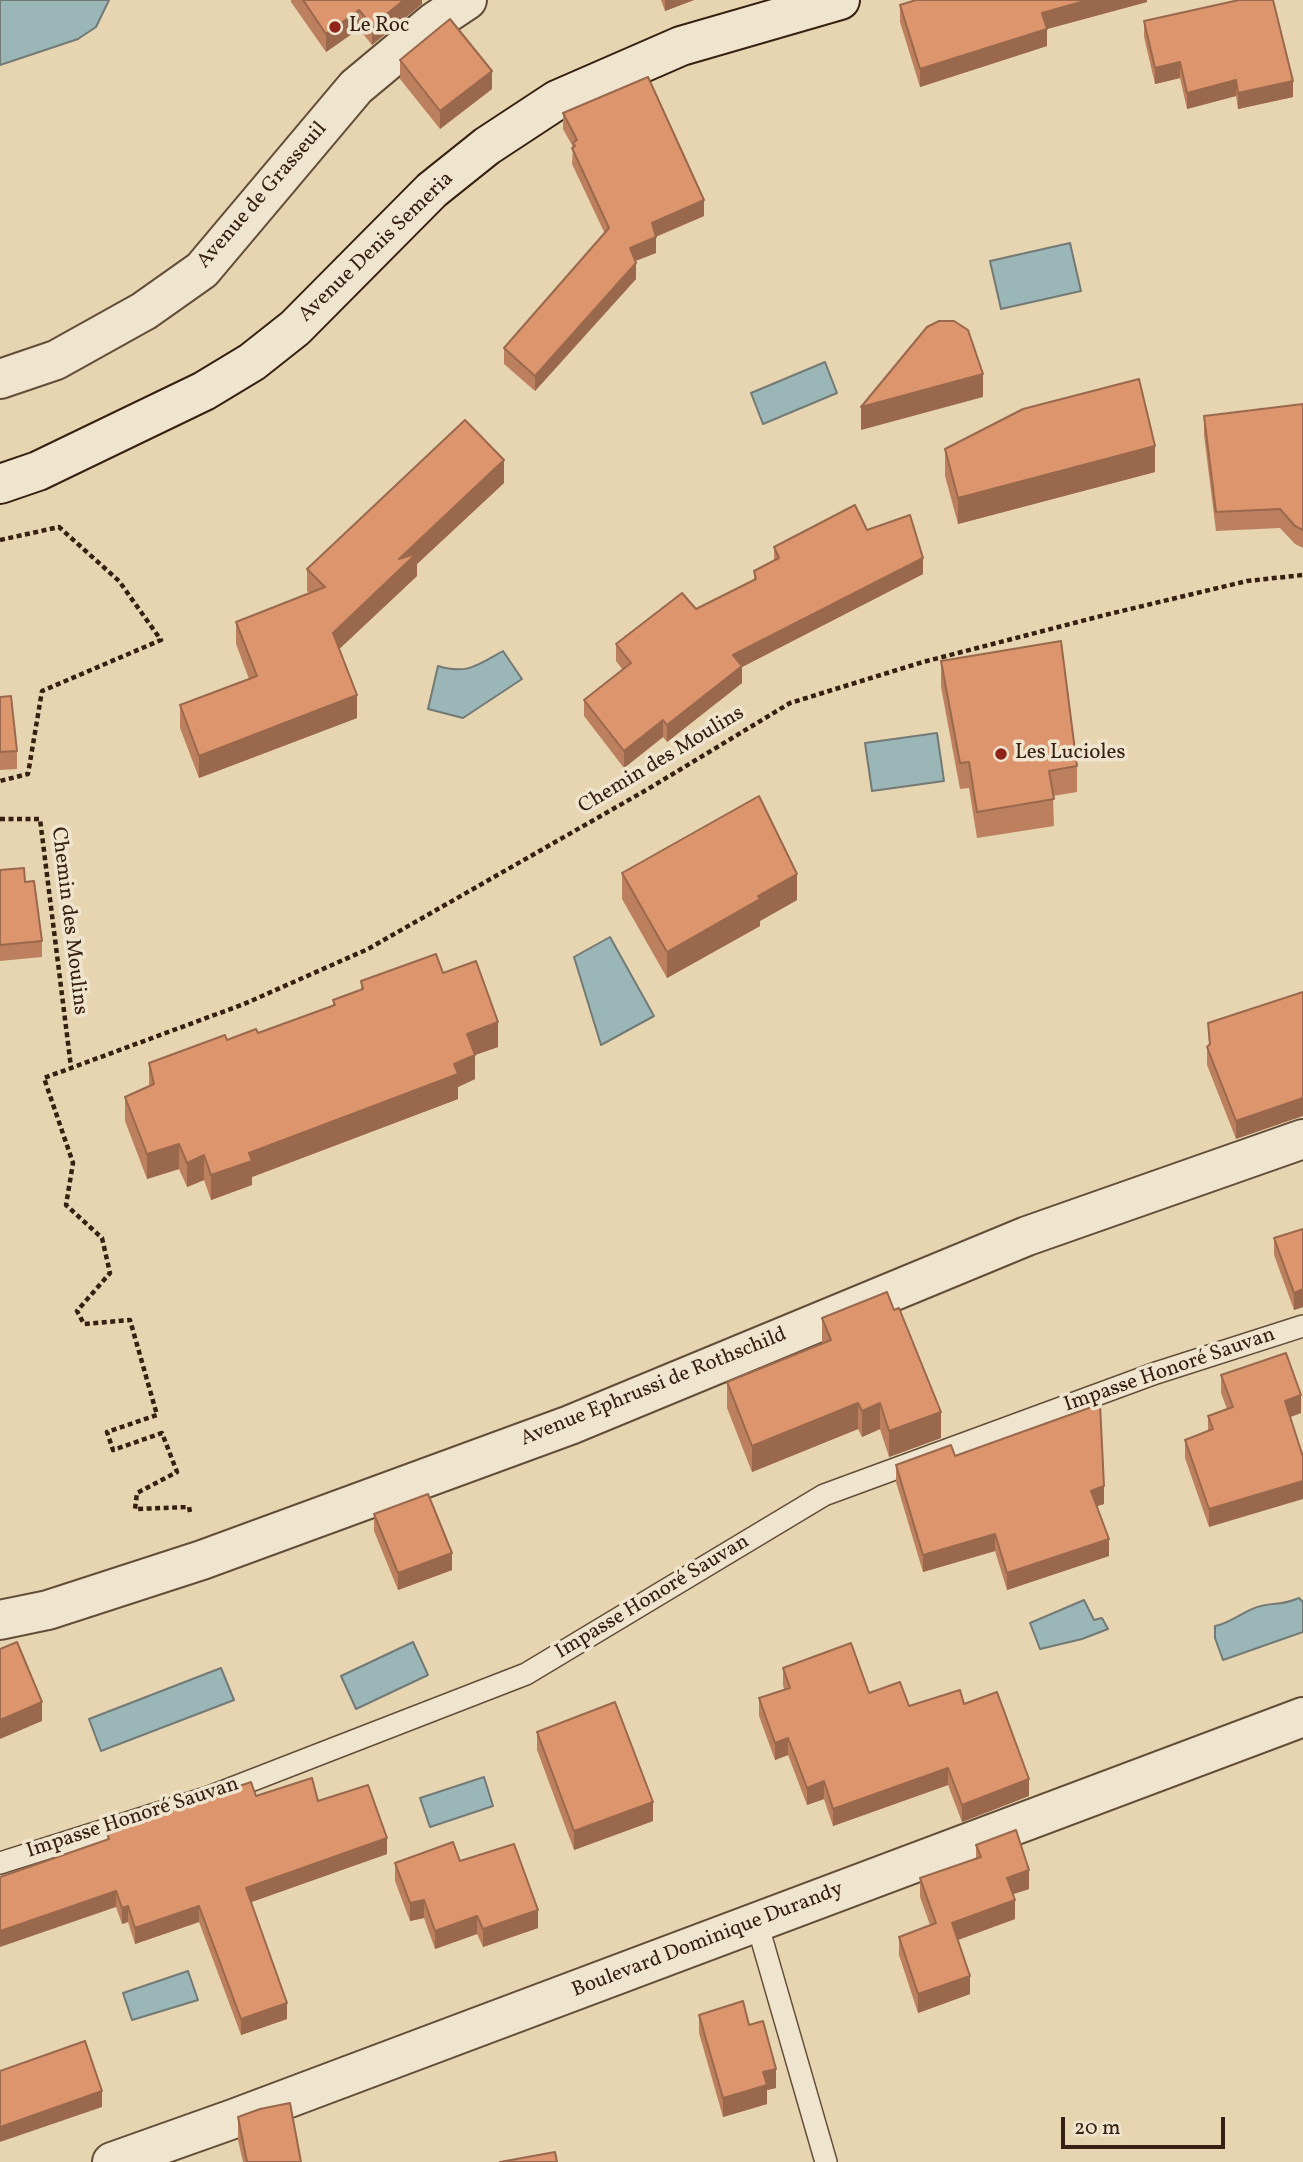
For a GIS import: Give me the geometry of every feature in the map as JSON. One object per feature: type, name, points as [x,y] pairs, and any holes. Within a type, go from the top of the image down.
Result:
[{"type":"street","name":"Avenue de Grasseuil","points":[[0,379],[56,360],[144,311],[202,270],[356,87],[434,22],[467,0]]},
{"type":"street","name":"Avenue Denis Semeria","points":[[0,484],[38,471],[204,391],[252,362],[295,328],[432,190],[487,146],[557,100],[681,46],[840,0]]},
{"type":"street","name":"Avenue Ephrussi de Rothschild","points":[[0,1620],[48,1610],[202,1560],[570,1425],[1027,1236],[1303,1139]]},
{"type":"street","name":"Boulevard Dominique Durandy","points":[[112,2162],[1303,1717]]},
{"type":"lane","name":"Impasse Honoré Sauvan","points":[[0,1863],[209,1797],[526,1674],[824,1495],[1156,1373],[1303,1326]]},
{"type":"lane","points":[[757,1923],[826,2162]]},
{"type":"path","points":[[0,540],[59,527],[119,581],[161,640],[82,677],[42,691],[28,774],[0,781]]},
{"type":"path","name":"Chemin des Moulins","points":[[202,1560],[189,1507],[135,1508],[137,1493],[177,1472],[162,1433],[113,1450],[107,1432],[157,1415],[130,1320],[84,1324],[77,1311],[110,1273],[102,1238],[66,1205],[73,1163],[44,1078],[244,1004],[368,949],[648,789],[790,704],[923,662],[1105,615],[1247,582],[1303,575]]},
{"type":"path","name":"Chemin des Moulins","points":[[0,819],[40,819],[71,1067]]},
{"type":"water","points":[[0,0],[109,0],[96,27],[78,39],[0,65]]},
{"type":"water","points":[[1070,243],[1081,291],[1001,309],[990,261]]},
{"type":"water","points":[[825,362],[837,393],[763,424],[751,393]]},
{"type":"water","points":[[503,651],[522,679],[463,718],[428,709],[438,666],[465,669]]},
{"type":"water","points":[[937,733],[944,781],[872,791],[865,743]]},
{"type":"water","points":[[610,937],[654,1016],[601,1045],[574,957]]},
{"type":"water","points":[[1299,1598],[1303,1602],[1303,1632],[1223,1660],[1215,1638],[1215,1626],[1255,1608]]},
{"type":"water","points":[[1084,1600],[1094,1620],[1102,1618],[1108,1629],[1082,1639],[1040,1649],[1030,1623]]},
{"type":"water","points":[[413,1642],[428,1675],[356,1709],[341,1676]]},
{"type":"water","points":[[221,1668],[234,1700],[101,1751],[89,1719]]},
{"type":"water","points":[[484,1777],[493,1806],[430,1827],[420,1798]]},
{"type":"water","points":[[188,1971],[198,2000],[132,2020],[123,1993]]},
{"type":"building","points":[[303,0],[404,0],[372,26],[359,10],[326,34]]},
{"type":"building","points":[[916,0],[1088,0],[1042,13],[1047,29],[920,69],[900,5]]},
{"type":"building","points":[[1239,0],[1273,0],[1293,81],[1238,93],[1236,80],[1187,93],[1180,62],[1155,68],[1144,21]]},
{"type":"building","points":[[450,19],[492,71],[440,111],[400,60]]},
{"type":"building","points":[[648,77],[704,200],[652,223],[656,237],[630,248],[636,263],[535,376],[504,348],[609,228],[572,148],[577,140],[563,113]]},
{"type":"building","points":[[939,321],[954,321],[968,330],[983,374],[861,407],[927,327]]},
{"type":"building","points":[[1139,379],[1155,446],[958,498],[945,449],[1023,409]]},
{"type":"building","points":[[1303,404],[1303,530],[1295,526],[1280,509],[1216,512],[1204,416]]},
{"type":"building","points":[[465,420],[504,460],[399,559],[417,553],[333,633],[357,695],[199,756],[180,705],[257,676],[236,622],[325,587],[307,569]]},
{"type":"building","points":[[855,505],[867,530],[910,515],[923,558],[733,655],[742,666],[667,725],[663,720],[624,751],[584,700],[631,663],[616,644],[682,593],[696,609],[756,579],[754,571],[779,558],[774,547]]},
{"type":"building","name":"Les Lucioles","points":[[1061,641],[1077,766],[1049,771],[1054,799],[977,812],[969,762],[960,763],[941,661]]},
{"type":"building","points":[[11,696],[17,751],[0,752],[0,697]]},
{"type":"building","points":[[759,796],[797,874],[758,896],[760,899],[667,952],[622,873]]},
{"type":"building","points":[[24,868],[25,882],[34,881],[42,941],[0,945],[0,870]]},
{"type":"building","points":[[436,954],[443,973],[476,961],[498,1022],[467,1034],[475,1055],[454,1064],[458,1074],[249,1153],[252,1161],[211,1175],[204,1155],[187,1163],[179,1144],[147,1154],[125,1097],[154,1084],[149,1063],[225,1035],[227,1040],[256,1029],[258,1033],[335,1005],[333,1000],[363,989],[361,981]]},
{"type":"building","points":[[1303,992],[1303,1098],[1236,1121],[1207,1047],[1210,1044],[1208,1023]]},
{"type":"building","points":[[1303,1229],[1303,1289],[1294,1293],[1274,1238]]},
{"type":"building","points":[[887,1292],[894,1310],[899,1308],[941,1412],[889,1431],[880,1403],[862,1411],[858,1403],[752,1446],[727,1382],[831,1340],[822,1318]]},
{"type":"building","points":[[1286,1353],[1301,1395],[1285,1401],[1303,1457],[1303,1481],[1209,1509],[1185,1440],[1213,1429],[1208,1416],[1233,1407],[1221,1375]]},
{"type":"building","points":[[1100,1404],[1104,1486],[1091,1491],[1109,1539],[1007,1573],[995,1534],[923,1555],[896,1465],[951,1445],[955,1456]]},
{"type":"building","points":[[428,1494],[452,1553],[398,1573],[374,1514]]},
{"type":"building","points":[[17,1642],[42,1702],[0,1720],[0,1649]]},
{"type":"building","points":[[851,1643],[869,1693],[900,1682],[909,1706],[960,1690],[964,1704],[997,1692],[1029,1779],[962,1805],[948,1768],[833,1809],[824,1781],[807,1788],[788,1738],[775,1743],[759,1698],[790,1688],[783,1668]]},
{"type":"building","points":[[615,1702],[653,1802],[574,1831],[537,1732]]},
{"type":"building","points":[[312,1778],[318,1801],[368,1785],[387,1838],[246,1888],[287,2003],[241,2019],[199,1906],[135,1928],[128,1906],[122,1908],[116,1891],[0,1931],[0,1877],[109,1839],[107,1833],[251,1782],[256,1796]]},
{"type":"building","points":[[1016,1830],[1029,1870],[1007,1878],[1015,1900],[952,1923],[970,1976],[918,1994],[899,1937],[936,1923],[920,1878],[981,1857],[976,1845]]},
{"type":"building","points":[[453,1842],[460,1861],[514,1844],[538,1910],[483,1929],[477,1916],[435,1931],[424,1900],[410,1903],[395,1863]]},
{"type":"building","points":[[743,2001],[749,2025],[763,2021],[776,2069],[763,2072],[767,2085],[723,2098],[699,2015]]},
{"type":"building","points":[[85,2041],[102,2091],[0,2127],[0,2071]]},
{"type":"building","points":[[290,2103],[301,2162],[247,2162],[238,2117]]},
{"type":"building","points":[[555,2152],[557,2162],[500,2162]]},
{"type":"place","name":"Le Roc","points":[[335,27]]},
{"type":"place","name":"Les Lucioles","points":[[1001,754]]}]
